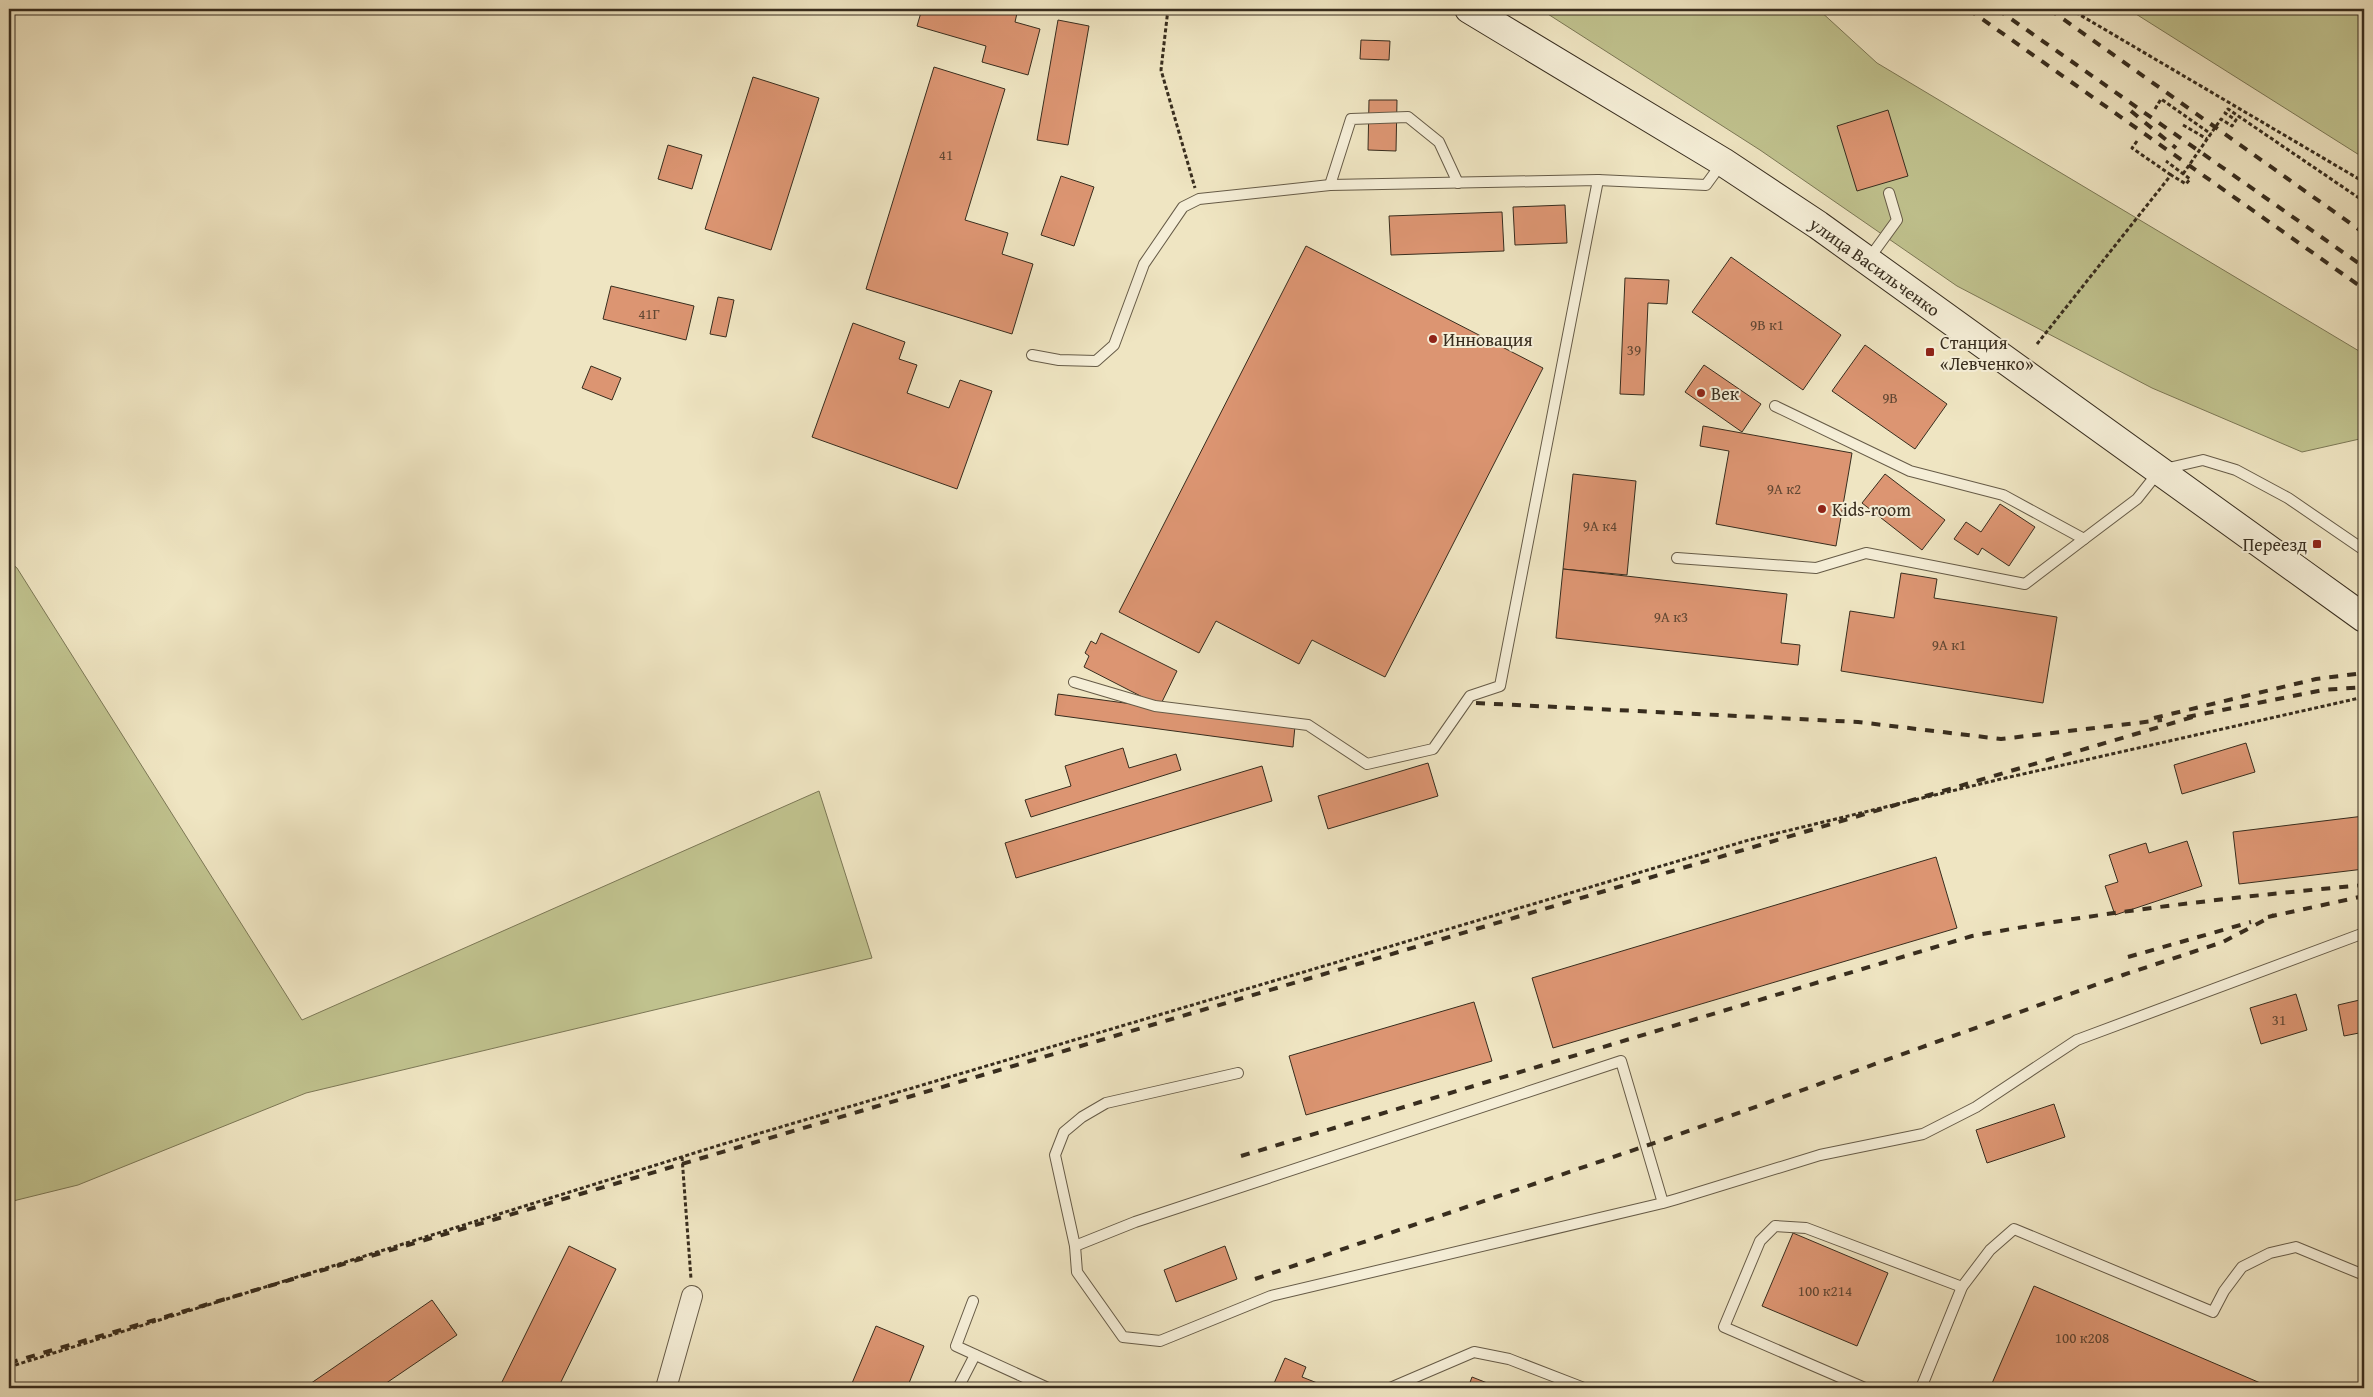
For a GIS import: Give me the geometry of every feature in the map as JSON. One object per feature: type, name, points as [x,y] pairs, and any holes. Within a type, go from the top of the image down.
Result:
[{"type":"main road","name":"улица Васильченко","points":[[1469,9],[1723,162],[1818,225],[1950,318],[2364,618]]},
{"type":"street","points":[[666,1388],[692,1296]]},
{"type":"lane","points":[[1330,185],[1350,119],[1408,117],[1439,142],[1458,182]]},
{"type":"lane","points":[[1032,355],[1059,360],[1096,361],[1114,345],[1144,264],[1183,208],[1199,199],[1330,185],[1598,180],[1706,185],[1723,162]]},
{"type":"lane","points":[[1074,682],[1155,706],[1308,725],[1367,764],[1433,749],[1470,696],[1500,686],[1598,180]]},
{"type":"lane","points":[[1867,261],[1896,220],[1889,193]]},
{"type":"lane","points":[[1775,406],[1910,471],[2003,495],[2084,539]]},
{"type":"lane","points":[[1677,558],[1816,568],[1866,553],[2025,584],[2137,499],[2160,470],[2203,460],[2236,470],[2288,498],[2364,550]]},
{"type":"lane","points":[[1238,1073],[1106,1103],[1082,1116],[1064,1132],[1055,1155],[1075,1246],[1077,1272],[1123,1337],[1160,1341],[1271,1296],[1663,1203],[1820,1155],[1924,1134],[1976,1107],[2078,1040],[2364,933]]},
{"type":"lane","points":[[1075,1246],[1135,1222],[1621,1061],[1663,1203]]},
{"type":"lane","points":[[1865,1388],[1724,1327],[1760,1241],[1775,1226],[1806,1228],[1962,1287]]},
{"type":"lane","points":[[1921,1388],[1962,1287],[1990,1250],[2014,1229],[2213,1312],[2224,1291],[2242,1268],[2270,1253],[2296,1247],[2364,1275]]},
{"type":"lane","points":[[973,1301],[956,1346],[1048,1388]]},
{"type":"lane","points":[[1390,1388],[1474,1352],[1509,1359],[1584,1388]]},
{"type":"lane","points":[[958,1388],[975,1355]]},
{"type":"path","points":[[1168,9],[1161,70],[1199,199]]},
{"type":"path","points":[[2070,9],[2364,182]]},
{"type":"path","points":[[2155,108],[2161,99],[2211,134]]},
{"type":"path","points":[[2183,174],[2222,119],[2232,126],[2236,120],[2225,113],[2228,109],[2359,198],[2364,199]]},
{"type":"path","points":[[2183,125],[2207,139]]},
{"type":"path","points":[[2137,141],[2132,148],[2186,184],[2190,178],[2166,161]]},
{"type":"path","points":[[2037,344],[2171,175]]},
{"type":"path","points":[[9,1367],[682,1157],[1749,840],[2001,779],[2364,697]]},
{"type":"path","points":[[682,1157],[692,1296]]},
{"type":"green space","points":[[1540,9],[1818,9],[1877,63],[2364,354],[2364,438],[2302,452],[2152,388],[1957,286],[1760,150]]},
{"type":"green space","points":[[2128,9],[2364,9],[2364,158]]},
{"type":"green space","points":[[9,561],[17,568],[302,1020],[819,791],[872,958],[306,1093],[78,1185],[9,1202]]},
{"type":"building","points":[[922,9],[1018,9],[1015,22],[1040,29],[1028,75],[982,62],[986,46],[917,26]]},
{"type":"building","points":[[1058,20],[1089,26],[1068,145],[1037,140]]},
{"type":"building","points":[[1361,40],[1390,41],[1389,60],[1360,59]]},
{"type":"building","points":[[934,67],[1005,89],[965,220],[1008,233],[1002,254],[1033,264],[1012,334],[866,289]]},
{"type":"building","points":[[753,77],[819,98],[771,250],[705,229]]},
{"type":"building","points":[[1369,100],[1397,100],[1396,151],[1368,150]]},
{"type":"building","points":[[1888,110],[1908,176],[1857,191],[1837,126]]},
{"type":"building","points":[[668,145],[702,155],[692,189],[658,179]]},
{"type":"building","points":[[1061,176],[1094,187],[1074,246],[1041,235]]},
{"type":"building","points":[[1565,205],[1567,243],[1515,245],[1513,207]]},
{"type":"building","points":[[1502,212],[1504,251],[1391,255],[1389,216]]},
{"type":"building","points":[[1306,246],[1543,368],[1385,677],[1312,640],[1299,664],[1216,621],[1199,653],[1119,612]]},
{"type":"building","points":[[1731,257],[1841,335],[1803,390],[1692,312]]},
{"type":"building","points":[[1625,278],[1669,280],[1667,304],[1648,303],[1644,395],[1620,394]]},
{"type":"building","points":[[611,286],[694,306],[686,340],[603,319]]},
{"type":"building","points":[[718,297],[734,300],[726,337],[710,334]]},
{"type":"building","points":[[853,323],[905,342],[899,359],[917,365],[907,393],[949,408],[960,380],[992,391],[957,489],[812,437]]},
{"type":"building","points":[[1865,345],[1947,404],[1915,449],[1832,391]]},
{"type":"building","points":[[1704,365],[1761,404],[1742,432],[1685,392]]},
{"type":"building","points":[[591,366],[621,378],[612,400],[582,388]]},
{"type":"building","points":[[1703,426],[1852,453],[1836,546],[1716,524],[1729,451],[1700,446]]},
{"type":"building","points":[[1573,474],[1636,481],[1627,575],[1563,569]]},
{"type":"building","points":[[1885,474],[1945,520],[1922,550],[1862,503]]},
{"type":"building","points":[[2000,504],[2035,527],[2009,566],[1982,548],[1978,555],[1954,539],[1966,522],[1981,532]]},
{"type":"building","points":[[1563,569],[1787,594],[1781,643],[1800,645],[1798,665],[1556,638]]},
{"type":"building","points":[[1901,573],[1937,579],[1934,598],[2057,617],[2043,703],[1841,671],[1850,611],[1894,618]]},
{"type":"building","points":[[1101,633],[1177,671],[1160,706],[1084,667],[1089,656],[1085,653],[1091,641],[1096,644]]},
{"type":"building","points":[[1058,694],[1295,726],[1293,747],[1055,715]]},
{"type":"building","points":[[2246,743],[2255,772],[2182,794],[2174,765]]},
{"type":"building","points":[[1123,748],[1129,768],[1176,754],[1181,770],[1031,817],[1025,800],[1071,786],[1065,766]]},
{"type":"building","points":[[1428,763],[1438,796],[1328,829],[1318,796]]},
{"type":"building","points":[[1262,766],[1272,801],[1016,878],[1005,843]]},
{"type":"building","points":[[2364,816],[2364,869],[2239,884],[2233,832]]},
{"type":"building","points":[[2187,841],[2202,886],[2115,915],[2105,886],[2118,882],[2109,855],[2146,843],[2149,853]]},
{"type":"building","points":[[1936,857],[1957,928],[1553,1048],[1532,978]]},
{"type":"building","points":[[2296,994],[2307,1030],[2261,1044],[2250,1008]]},
{"type":"building","points":[[2364,999],[2364,1032],[2344,1036],[2338,1005]]},
{"type":"building","points":[[1474,1002],[1492,1061],[1306,1115],[1289,1056]]},
{"type":"building","points":[[2054,1104],[2065,1137],[1987,1163],[1976,1130]]},
{"type":"building","points":[[1793,1233],[1888,1273],[1857,1346],[1762,1306]]},
{"type":"building","points":[[569,1246],[616,1269],[558,1388],[499,1388]]},
{"type":"building","points":[[1225,1246],[1237,1279],[1176,1302],[1164,1270]]},
{"type":"building","points":[[2034,1286],[2272,1388],[1990,1388]]},
{"type":"building","points":[[432,1300],[457,1335],[379,1388],[304,1388]]},
{"type":"building","points":[[876,1326],[924,1346],[907,1388],[850,1388]]},
{"type":"building","points":[[1285,1358],[1306,1367],[1302,1377],[1330,1388],[1272,1388]]},
{"type":"building","points":[[1472,1377],[1500,1388],[1468,1388]]},
{"type":"railway","points":[[1968,9],[2364,289]]},
{"type":"railway","points":[[1997,9],[2364,267]]},
{"type":"railway","points":[[2049,9],[2364,233]]},
{"type":"railway","points":[[2131,111],[2176,148]]},
{"type":"railway","points":[[2154,718],[2316,679],[2364,673]]},
{"type":"railway","points":[[2187,717],[2323,690],[2364,687]]},
{"type":"railway","points":[[1476,703],[1858,722],[2001,739],[2162,720]]},
{"type":"railway","points":[[9,1363],[2193,717]]},
{"type":"railway","points":[[1241,1156],[1972,936],[2167,906],[2364,885]]},
{"type":"railway","points":[[2268,917],[2364,896]]},
{"type":"railway","points":[[1255,1279],[1666,1139],[2123,975],[2223,942],[2274,915]]},
{"type":"railway","points":[[2128,957],[2251,922]]},
{"type":"place","name":"Инновация","points":[[1433,339]]},
{"type":"place","name":"Станция «Левченко»","points":[[1930,352]]},
{"type":"place","name":"Век","points":[[1701,393]]},
{"type":"place","name":"Kids-room","points":[[1822,509]]},
{"type":"place","name":"Переезд","points":[[2317,544]]}]
